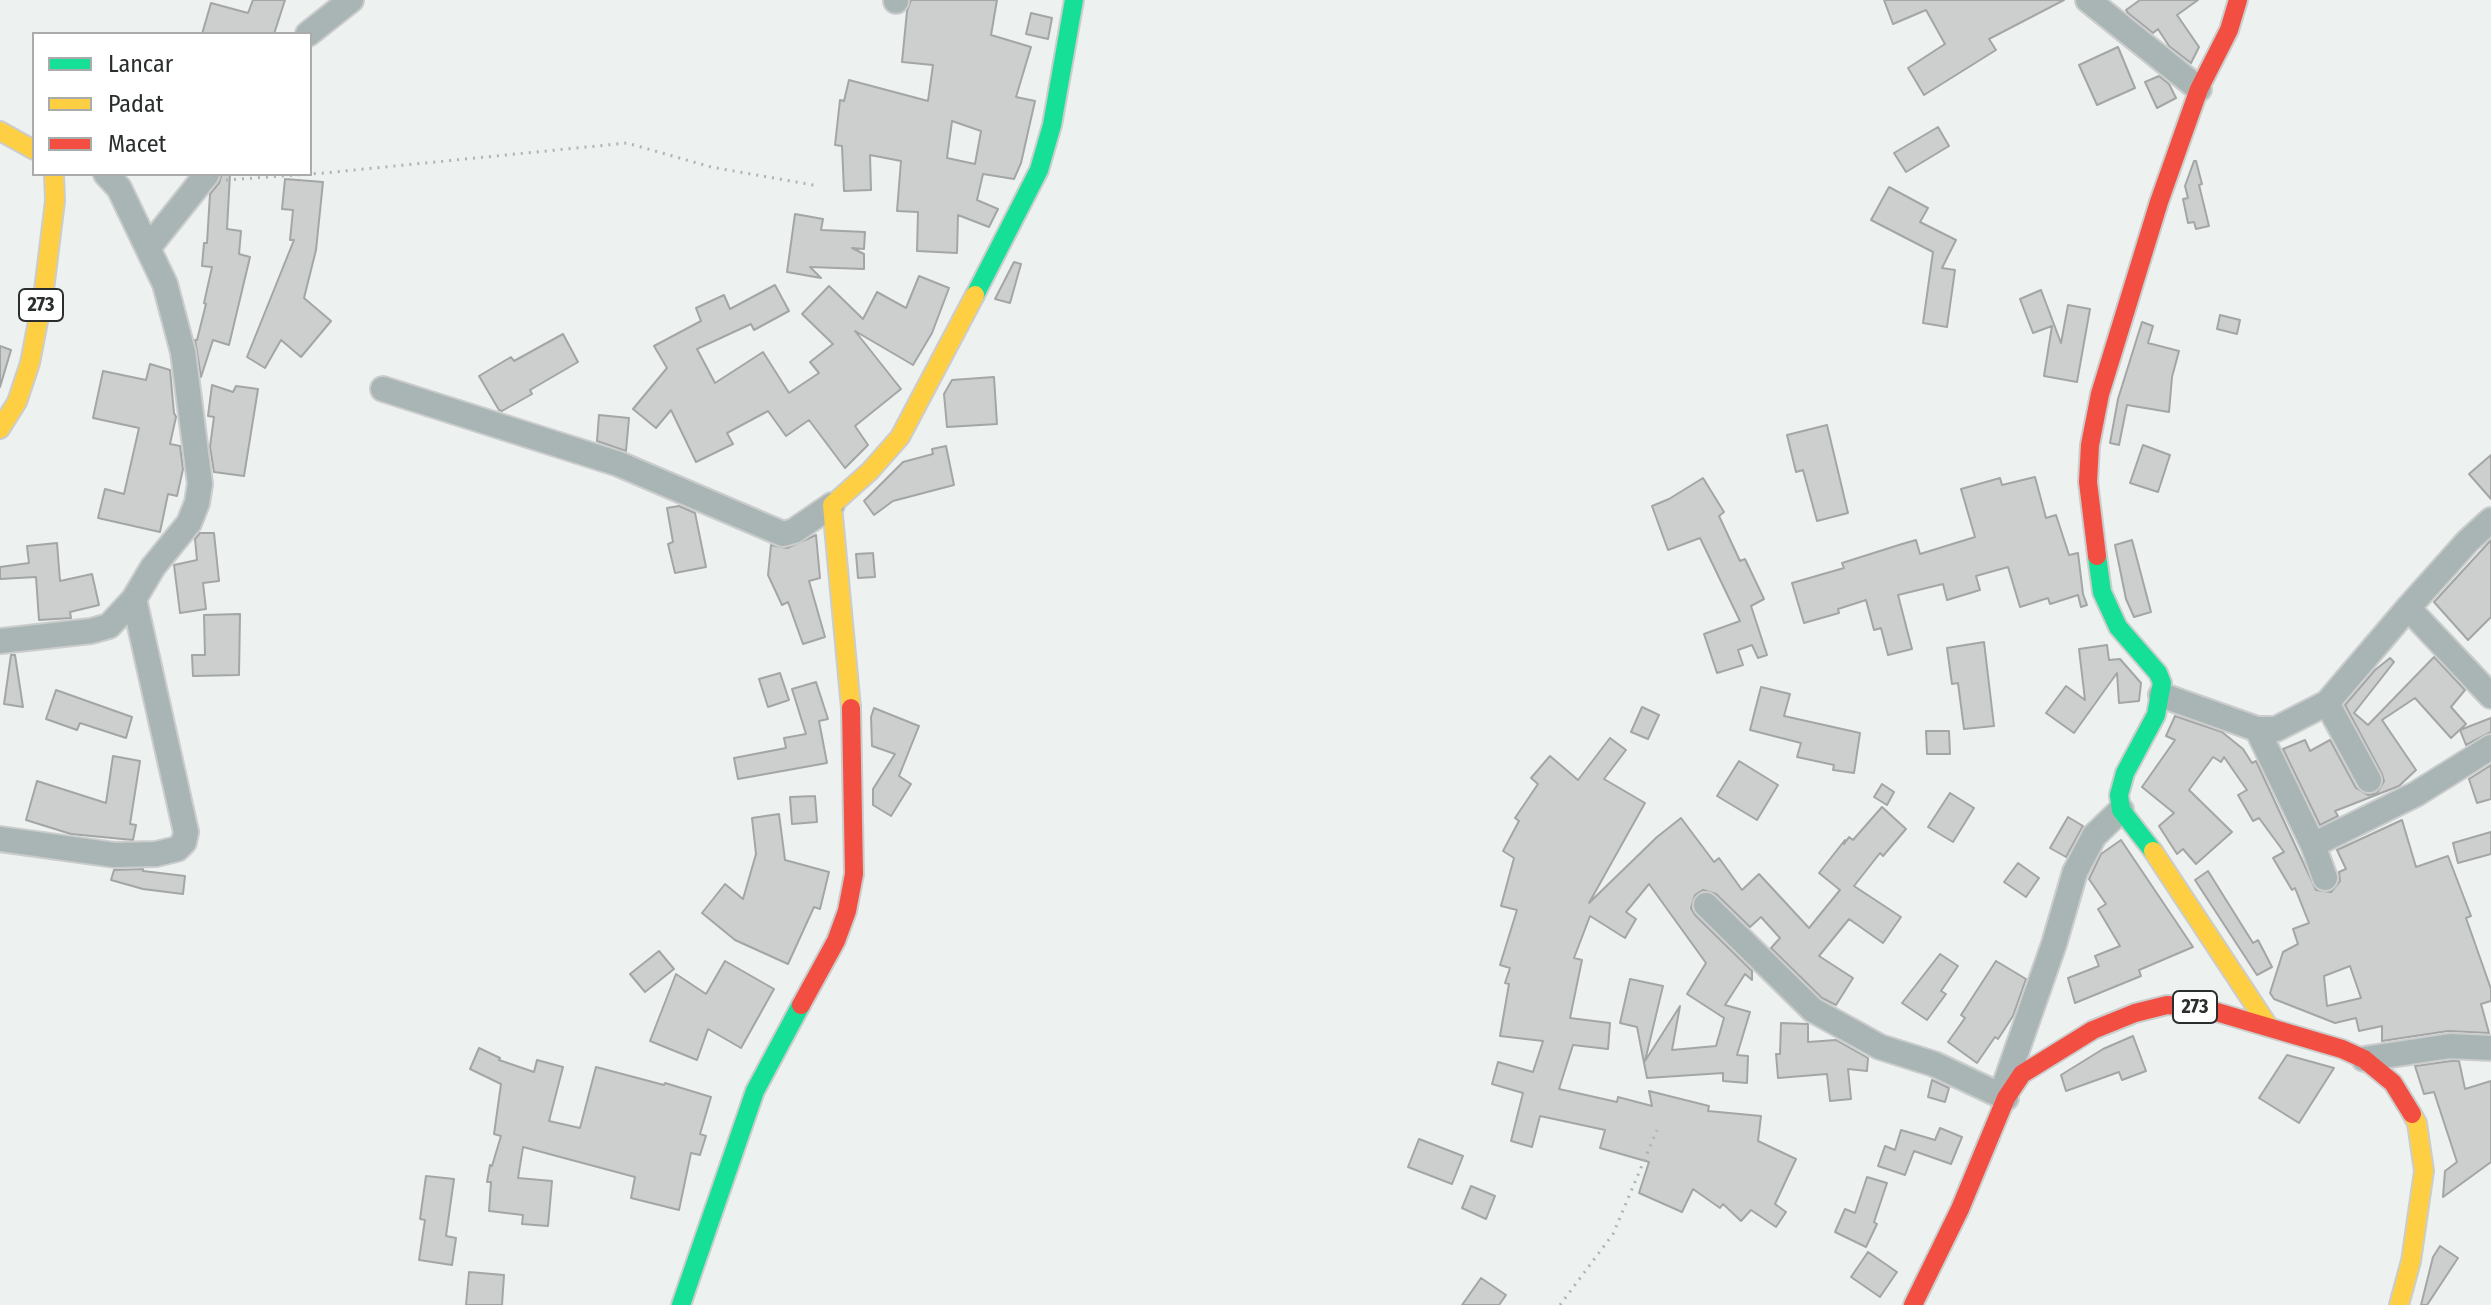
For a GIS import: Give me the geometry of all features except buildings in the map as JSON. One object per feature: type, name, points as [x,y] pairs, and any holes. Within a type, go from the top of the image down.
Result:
[{"type":"street","points":[[311,32],[351,0]]},
{"type":"street","points":[[2088,0],[2199,89]]},
{"type":"street","points":[[2238,0],[2229,30],[2199,89],[2159,202],[2100,394],[2090,445],[2088,482],[2102,592],[2118,627],[2158,673],[2162,683],[2156,715],[2125,773],[2119,795],[2121,810],[2157,857],[2269,1027]]},
{"type":"street","points":[[383,389],[619,464],[783,534],[794,531],[832,505],[870,471],[900,437],[1020,210],[1039,170],[1052,125],[1069,1]]},
{"type":"street","points":[[0,131],[32,149]]},
{"type":"street","name":"273","points":[[0,429],[17,402],[30,363],[44,290],[56,193],[54,176]]},
{"type":"street","points":[[0,641],[91,631],[109,626],[134,599],[153,567],[189,523],[197,503],[200,484],[183,352],[165,284],[119,188],[108,176]]},
{"type":"street","points":[[148,248],[205,178]]},
{"type":"street","points":[[681,1305],[755,1091],[836,941],[850,899],[854,874],[854,771],[832,505]]},
{"type":"street","points":[[2161,695],[2257,729],[2276,729],[2327,703],[2468,541],[2491,520]]},
{"type":"street","points":[[0,839],[115,855],[156,854],[177,849],[184,842],[186,832],[134,599]]},
{"type":"street","points":[[2408,608],[2491,696]]},
{"type":"street","points":[[2327,703],[2369,780]]},
{"type":"street","points":[[2257,729],[2313,845],[2325,878]]},
{"type":"street","points":[[2313,845],[2416,794],[2491,747]]},
{"type":"street","points":[[1706,905],[1813,1010],[1880,1047],[1934,1064],[2003,1097],[2075,872],[2094,836],[2121,810]]},
{"type":"street","name":"273","points":[[1913,1305],[1960,1209],[2003,1097],[2022,1074],[2093,1030],[2154,1006],[2183,1005],[2203,1008],[2342,1049],[2364,1059],[2393,1083],[2417,1123],[2424,1171],[2419,1221],[2399,1305]]},
{"type":"street","points":[[2364,1059],[2450,1046],[2491,1048]]},
{"type":"path","points":[[312,174],[627,143],[711,167],[819,186]]},
{"type":"path","points":[[205,178],[253,176]]},
{"type":"path","points":[[1560,1305],[1613,1234],[1657,1130]]},
{"type":"traffic: fast","points":[[975,295],[1039,170],[1052,125],[1074,0]]},
{"type":"traffic: fast","points":[[2097,556],[2102,592],[2118,627],[2158,673],[2162,683],[2156,715],[2125,773],[2119,795],[2121,810],[2153,851]]},
{"type":"traffic: fast","points":[[681,1305],[755,1091],[801,1005]]},
{"type":"traffic: slow","points":[[0,131],[32,149]]},
{"type":"traffic: slow","points":[[0,429],[17,402],[30,363],[44,290],[55,201],[54,176]]},
{"type":"traffic: slow","points":[[851,708],[832,505],[870,471],[900,437],[975,295]]},
{"type":"traffic: slow","points":[[2153,851],[2269,1027]]},
{"type":"traffic: slow","points":[[2399,1305],[2411,1261],[2424,1171],[2417,1123],[2412,1114]]},
{"type":"traffic: jam","points":[[2097,556],[2088,482],[2090,445],[2100,394],[2159,202],[2199,89],[2229,30],[2238,0]]},
{"type":"traffic: jam","points":[[801,1005],[836,941],[847,911],[854,874],[851,708]]},
{"type":"traffic: jam","points":[[1913,1305],[1960,1209],[2006,1098],[2022,1074],[2093,1030],[2135,1013],[2167,1005],[2203,1008],[2342,1049],[2364,1059],[2393,1083],[2412,1114]]}]
